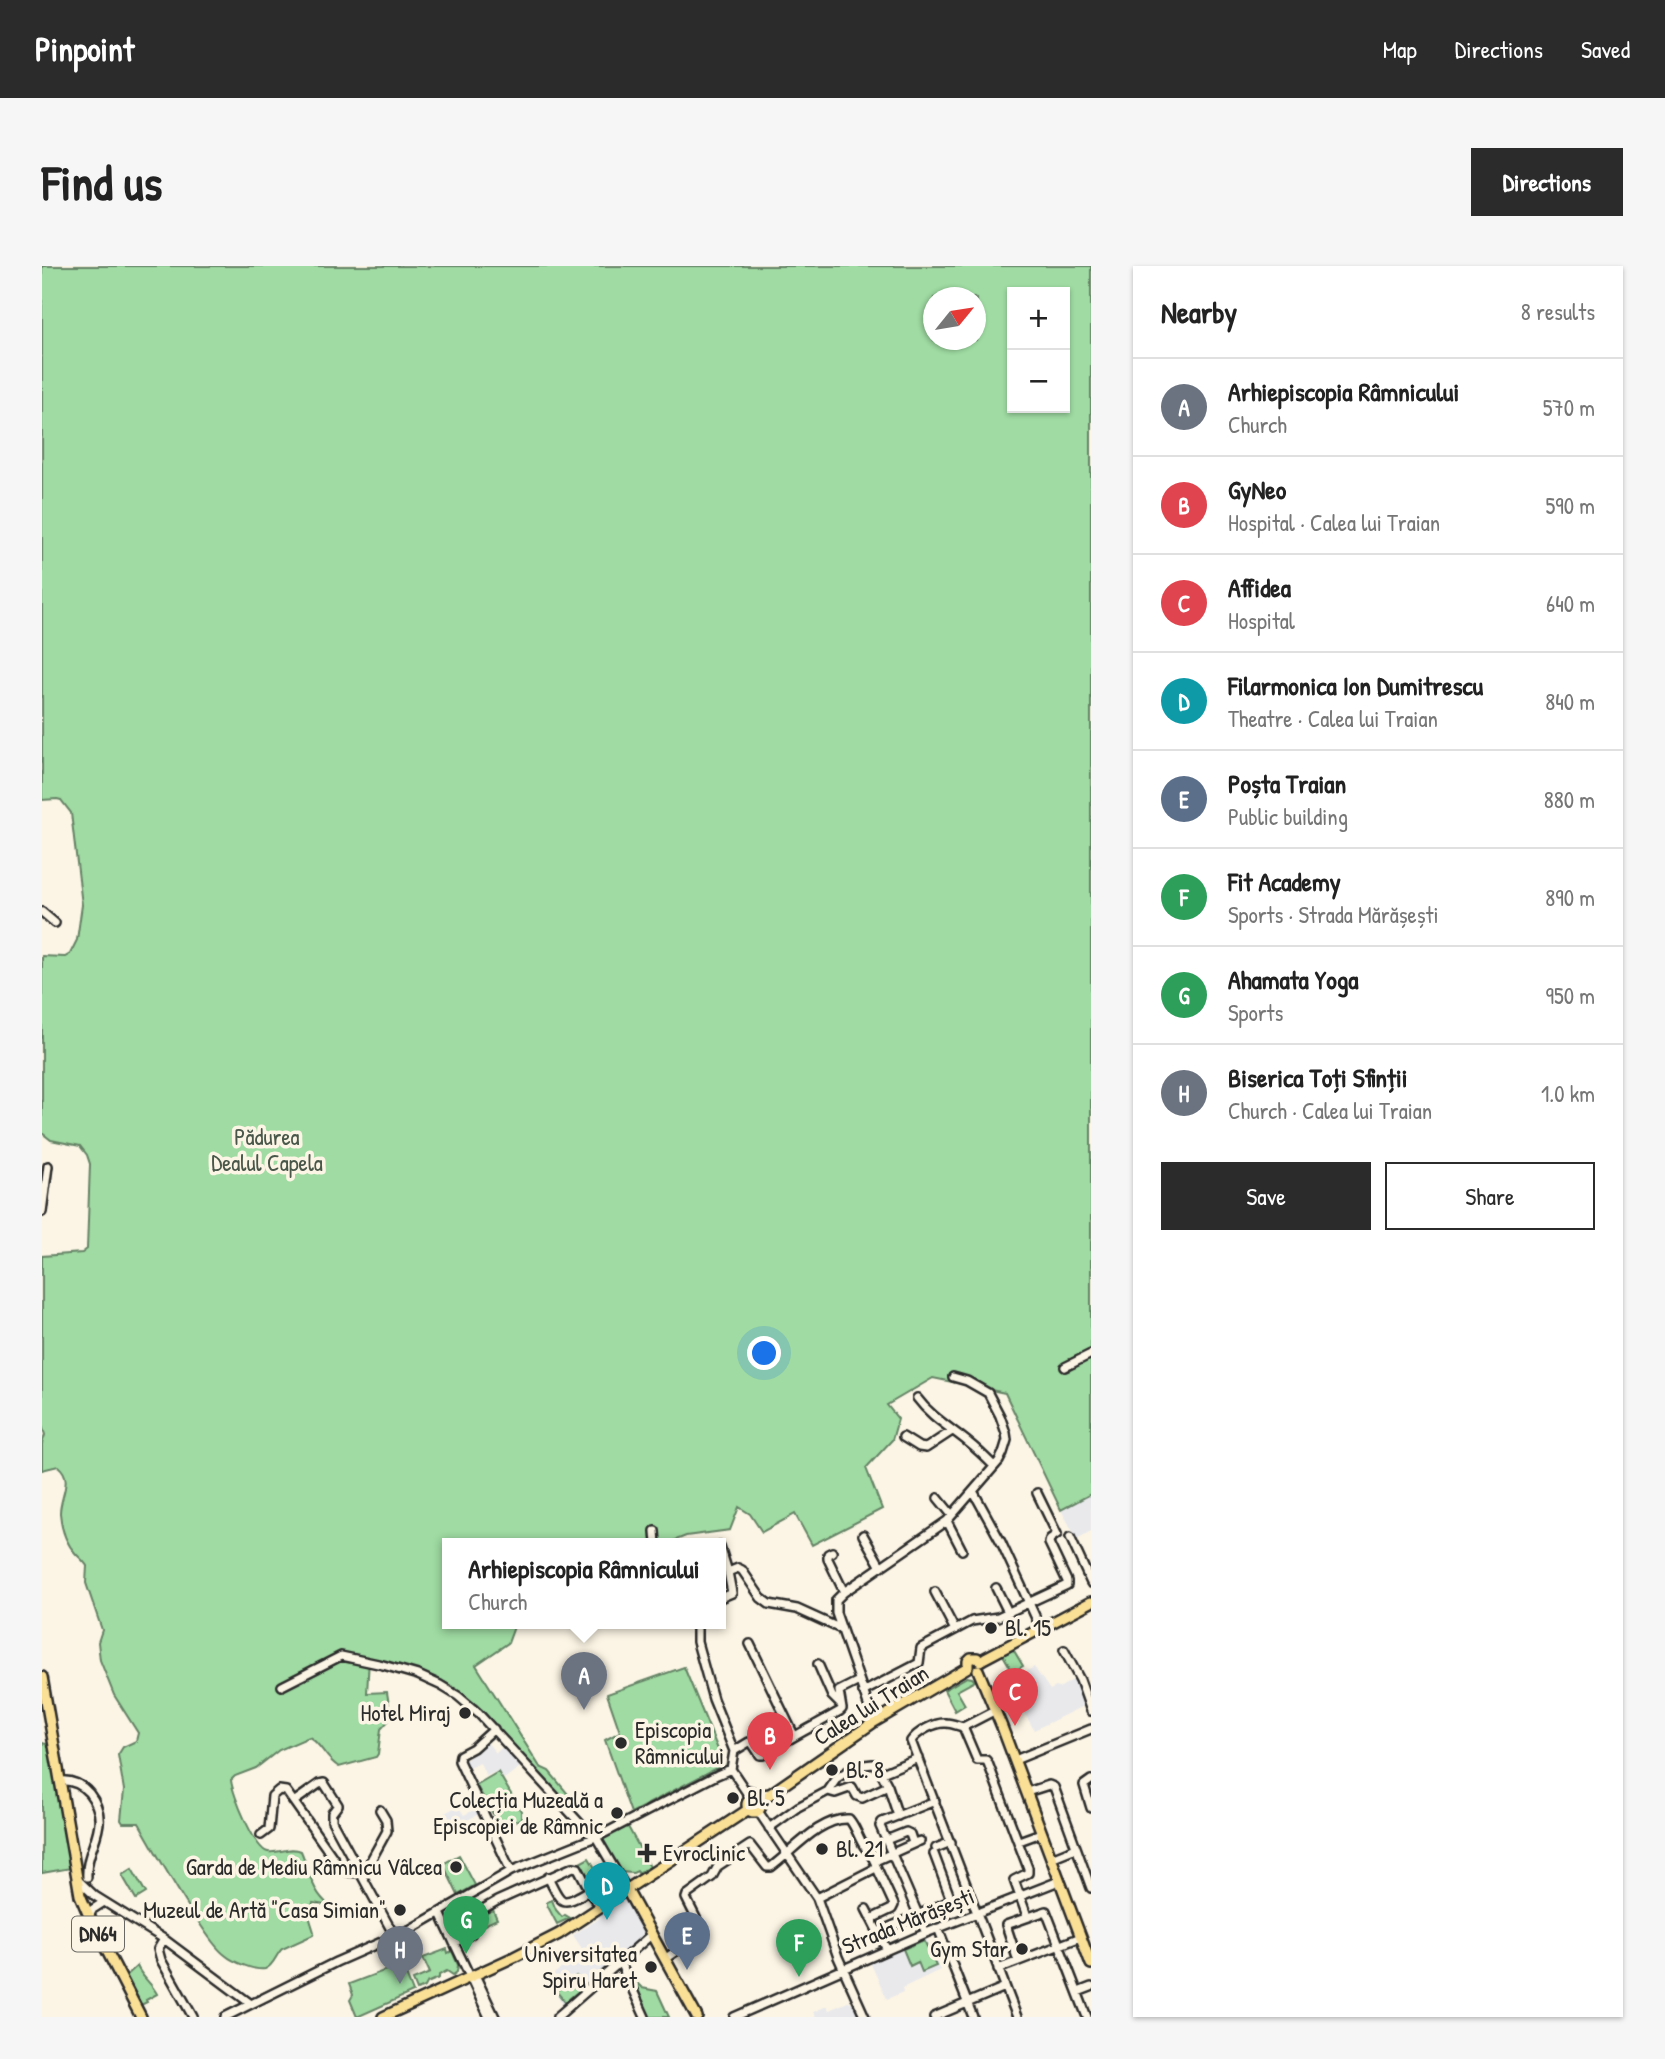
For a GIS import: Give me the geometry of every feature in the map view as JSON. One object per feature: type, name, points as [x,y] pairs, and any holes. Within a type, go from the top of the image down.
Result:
[{"type":"main road","name":"Calea lui Traian","points":[[383,2017],[403,2012],[551,1938],[627,1890],[874,1722],[1091,1602]]},
{"type":"main road","points":[[975,1666],[996,1710],[1091,1964]]},
{"type":"main road","name":"DN64","points":[[42,1677],[82,1902],[141,2017]]},
{"type":"main road","points":[[627,1890],[697,2017]]},
{"type":"street","points":[[42,912],[55,923]]},
{"type":"street","points":[[42,1212],[48,1166]]},
{"type":"street","points":[[1065,1367],[1091,1354]]},
{"type":"street","points":[[874,1722],[836,1614],[839,1596],[949,1518],[994,1466],[1003,1453],[1007,1440],[1000,1416],[988,1394],[982,1388],[953,1377]]},
{"type":"street","points":[[917,1398],[928,1411],[994,1466]]},
{"type":"street","points":[[903,1437],[919,1447],[926,1448],[951,1431]]},
{"type":"street","points":[[973,1491],[1001,1542],[1041,1629]]},
{"type":"street","points":[[863,1692],[919,1663],[921,1648],[978,1619],[998,1617],[1068,1583],[1049,1543],[1057,1534],[1037,1493]]},
{"type":"street","points":[[938,1498],[962,1550]]},
{"type":"street","points":[[655,1531],[656,1538]]},
{"type":"street","points":[[863,1535],[881,1567]]},
{"type":"street","points":[[1070,1537],[1091,1583]]},
{"type":"street","points":[[832,1552],[828,1554],[828,1559],[844,1592]]},
{"type":"street","points":[[726,1566],[732,1593],[726,1596]]},
{"type":"street","points":[[728,1572],[740,1569],[761,1598],[769,1604],[797,1609],[841,1629]]},
{"type":"street","points":[[1010,1585],[1019,1580]]},
{"type":"street","points":[[996,1588],[1009,1612]]},
{"type":"street","points":[[934,1592],[955,1630]]},
{"type":"street","points":[[697,1629],[697,1642],[713,1699],[734,1751],[731,1769],[817,1898],[865,2017]]},
{"type":"street","points":[[750,1644],[794,1735]]},
{"type":"street","points":[[1064,1650],[1080,1680],[1091,1711]]},
{"type":"street","points":[[282,1686],[341,1656],[418,1675],[440,1685],[468,1704],[588,1832],[596,1837],[627,1890]]},
{"type":"street","points":[[818,1664],[832,1696],[841,1706]]},
{"type":"street","points":[[734,1751],[749,1742],[763,1755],[794,1735],[805,1732],[841,1711],[839,1692],[859,1681]]},
{"type":"street","points":[[996,1710],[963,1727],[948,1723],[937,1724],[911,1741],[1017,2017]]},
{"type":"street","points":[[963,1727],[977,1760],[986,1760],[988,1763],[1019,1841],[1029,1871],[1014,1880],[1027,1916]]},
{"type":"street","points":[[1015,1760],[1091,1729]]},
{"type":"street","points":[[494,1730],[460,1755],[459,1761],[511,1871]]},
{"type":"street","points":[[882,1773],[918,1758]]},
{"type":"street","points":[[769,1828],[798,1807],[828,1791],[837,1778],[855,1767],[873,1764],[882,1773],[898,1816]]},
{"type":"street","points":[[225,2017],[336,1962],[395,1937],[511,1871],[596,1837],[731,1769]]},
{"type":"street","points":[[1091,1780],[1084,1786],[1091,1808]]},
{"type":"street","points":[[60,1781],[73,1781],[86,1789],[99,1813],[99,1830],[88,1863],[87,1877]]},
{"type":"street","points":[[295,1801],[324,1783],[338,1805],[332,1813],[332,1821],[395,1937]]},
{"type":"street","points":[[1027,1792],[1049,1784],[1054,1787],[1091,1888]]},
{"type":"street","points":[[828,1791],[835,1793],[852,1787],[857,1796],[862,1798],[888,1786]]},
{"type":"street","points":[[744,1788],[760,1794],[771,1793]]},
{"type":"street","points":[[261,1835],[269,1829],[270,1805],[274,1793],[279,1790],[286,1791],[340,1866],[348,1872],[361,1873],[365,1871],[387,1831],[387,1824],[380,1810]]},
{"type":"street","points":[[926,1933],[880,1824],[935,1801]]},
{"type":"street","points":[[666,1958],[698,1935],[699,1928],[686,1901],[687,1895],[712,1877],[718,1866],[747,1846],[752,1846],[769,1867],[788,1854],[804,1838],[825,1826],[846,1819],[851,1821],[876,1864],[894,1905],[892,1909],[871,1919]]},
{"type":"street","points":[[817,1898],[872,1870],[876,1864],[892,1854],[918,1842],[906,1832],[886,1840]]},
{"type":"street","points":[[1019,1841],[1041,1833]]},
{"type":"street","points":[[878,1932],[947,1903],[950,1899],[935,1851],[951,1842]]},
{"type":"street","points":[[1051,1858],[1076,1849]]},
{"type":"street","points":[[454,1943],[471,1934],[467,1919],[469,1917],[548,1877],[576,1867],[589,1889]]},
{"type":"street","points":[[548,1877],[558,1897],[565,1902],[588,1891],[601,1907]]},
{"type":"street","points":[[76,1878],[104,1902],[164,1939],[251,2004]]},
{"type":"street","name":"Strada Mărășești","points":[[733,2017],[926,1933],[1059,1881]]},
{"type":"street","points":[[89,1916],[93,1909],[104,1902]]},
{"type":"street","points":[[866,1909],[887,1950]]},
{"type":"street","points":[[1018,1961],[1006,1925],[1046,1911],[1087,2017]]},
{"type":"street","points":[[440,1913],[495,2017]]},
{"type":"street","points":[[938,1928],[973,2017]]},
{"type":"street","points":[[557,2017],[652,1934]]},
{"type":"street","points":[[998,1969],[1081,1937]]},
{"type":"street","points":[[164,1939],[159,1946],[161,1960],[193,2017]]},
{"type":"street","points":[[620,1962],[645,2017]]},
{"type":"street","points":[[473,1976],[489,2017]]},
{"type":"street","points":[[934,2017],[1005,1987]]},
{"type":"street","points":[[1078,1992],[1091,1987]]},
{"type":"shaded area","points":[[1091,1494],[1091,1531],[1077,1539],[1061,1510]]},
{"type":"shaded area","points":[[1034,1667],[1050,1690],[1078,1677],[1085,1705],[1034,1730],[1017,1700],[1004,1707],[995,1691]]},
{"type":"shaded area","points":[[486,1741],[496,1753],[505,1745],[524,1764],[504,1779],[498,1771],[486,1776],[480,1763],[466,1769],[463,1763]]},
{"type":"shaded area","points":[[458,1806],[464,1815],[478,1808],[480,1813],[442,1835],[433,1819]]},
{"type":"shaded area","points":[[625,1899],[630,1900],[648,1935],[563,2005],[547,1979],[584,1952],[573,1935],[600,1918],[598,1915]]},
{"type":"shaded area","points":[[925,1936],[940,1970],[902,1988],[903,1992],[887,1999],[870,1962]]},
{"type":"shaded area","points":[[848,2002],[854,2004],[861,2017],[816,2017],[813,2012],[827,2006],[829,2010]]},
{"type":"green space","name":"Pădurea Dealul Capela","points":[[42,266],[1091,266],[1091,1494],[1061,1510],[1005,1393],[933,1378],[887,1405],[898,1419],[892,1440],[866,1468],[882,1509],[812,1545],[795,1514],[762,1532],[750,1514],[739,1507],[730,1530],[681,1538],[442,1538],[442,1629],[513,1629],[508,1643],[476,1665],[540,1767],[549,1771],[577,1805],[577,1810],[568,1804],[477,1705],[446,1683],[413,1669],[369,1659],[367,1693],[387,1692],[391,1718],[381,1729],[376,1757],[339,1767],[309,1737],[279,1750],[256,1768],[231,1780],[240,1808],[257,1842],[268,1852],[293,1849],[301,1851],[315,1888],[330,1906],[313,1903],[309,1916],[313,1935],[282,1949],[273,1963],[265,1969],[250,1967],[229,1958],[217,1947],[195,1917],[139,1823],[123,1823],[121,1820],[124,1790],[118,1755],[123,1747],[136,1741],[138,1733],[114,1695],[100,1660],[98,1642],[102,1630],[86,1583],[87,1566],[69,1545],[63,1529],[60,1513],[65,1476],[58,1466],[42,1470],[42,1444],[45,1435],[42,1425],[42,1256],[82,1253],[87,1249],[90,1164],[80,1146],[51,1140],[42,1133],[42,956],[65,957],[70,954],[77,940],[82,905],[71,813],[61,800],[42,800]]},
{"type":"green space","points":[[1013,1649],[1023,1666],[1013,1672],[1003,1655]]},
{"type":"green space","points":[[684,1667],[724,1764],[631,1813],[605,1740],[620,1732],[607,1694]]},
{"type":"green space","points":[[967,1677],[975,1681],[957,1691],[965,1705],[955,1711],[944,1690]]},
{"type":"green space","points":[[42,1743],[51,1745],[71,1868],[42,1873]]},
{"type":"green space","points":[[498,1772],[521,1811],[521,1818],[502,1829],[476,1785]]},
{"type":"green space","points":[[627,1825],[650,1867],[638,1873],[620,1872],[602,1840]]},
{"type":"green space","points":[[459,1855],[475,1885],[458,1895],[443,1864]]},
{"type":"green space","points":[[589,1858],[603,1881],[592,1888],[578,1864]]},
{"type":"green space","points":[[132,1869],[146,1893],[136,1899],[122,1875]]},
{"type":"green space","points":[[552,1900],[562,1917],[565,1915],[570,1918],[557,1924],[547,1905],[547,1902]]},
{"type":"green space","points":[[493,1910],[497,1919],[474,1930],[470,1920]]},
{"type":"green space","points":[[924,1940],[936,1966],[922,1972],[918,1962],[910,1966],[903,1949]]},
{"type":"green space","points":[[447,1949],[448,1953],[452,1951],[458,1965],[457,1972],[453,1975],[447,1971],[417,1990],[413,1980],[430,1973],[423,1958]]},
{"type":"green space","points":[[402,1964],[413,1992],[357,2017],[350,2000],[353,1995],[349,1984]]},
{"type":"green space","points":[[137,1966],[157,1994],[141,2005],[126,1976]]},
{"type":"green space","points":[[576,1976],[585,1986],[565,2002],[556,1991]]},
{"type":"green space","points":[[632,1981],[642,1988],[657,1991],[669,2017],[649,2017]]},
{"type":"place","name":"Bl. 15","points":[[991,1628]]},
{"type":"place","name":"Arhiepiscopia Râmnicului","points":[[584,1710]]},
{"type":"place","name":"Hotel Miraj","points":[[465,1713]]},
{"type":"place","name":"Affidea","points":[[1015,1726]]},
{"type":"place","name":"Episcopia Râmnicului","points":[[621,1743]]},
{"type":"place","name":"GyNeo","points":[[770,1770]]},
{"type":"place","name":"Bl. 8","points":[[832,1770]]},
{"type":"place","name":"Bl. 5","points":[[733,1798]]},
{"type":"place","name":"Colecția Muzeală a Episcopiei de Râmnic","points":[[617,1813]]},
{"type":"place","name":"Bl. 21","points":[[822,1849]]},
{"type":"place","name":"Evroclinic","points":[[647,1853]]},
{"type":"place","name":"Garda de Mediu Râmnicu Vâlcea","points":[[456,1867]]},
{"type":"place","name":"Muzeul de Artă \"Casa Simian\"","points":[[400,1910]]},
{"type":"place","name":"Filarmonica Ion Dumitrescu","points":[[607,1920]]},
{"type":"place","name":"Gym Star","points":[[1022,1949]]},
{"type":"place","name":"Ahamata Yoga","points":[[466,1954]]},
{"type":"place","name":"Universitatea Spiru Haret","points":[[651,1967]]},
{"type":"place","name":"Poșta Traian","points":[[687,1970]]},
{"type":"place","name":"Fit Academy","points":[[799,1977]]},
{"type":"place","name":"Biserica Toți Sfinții","points":[[400,1984]]}]
